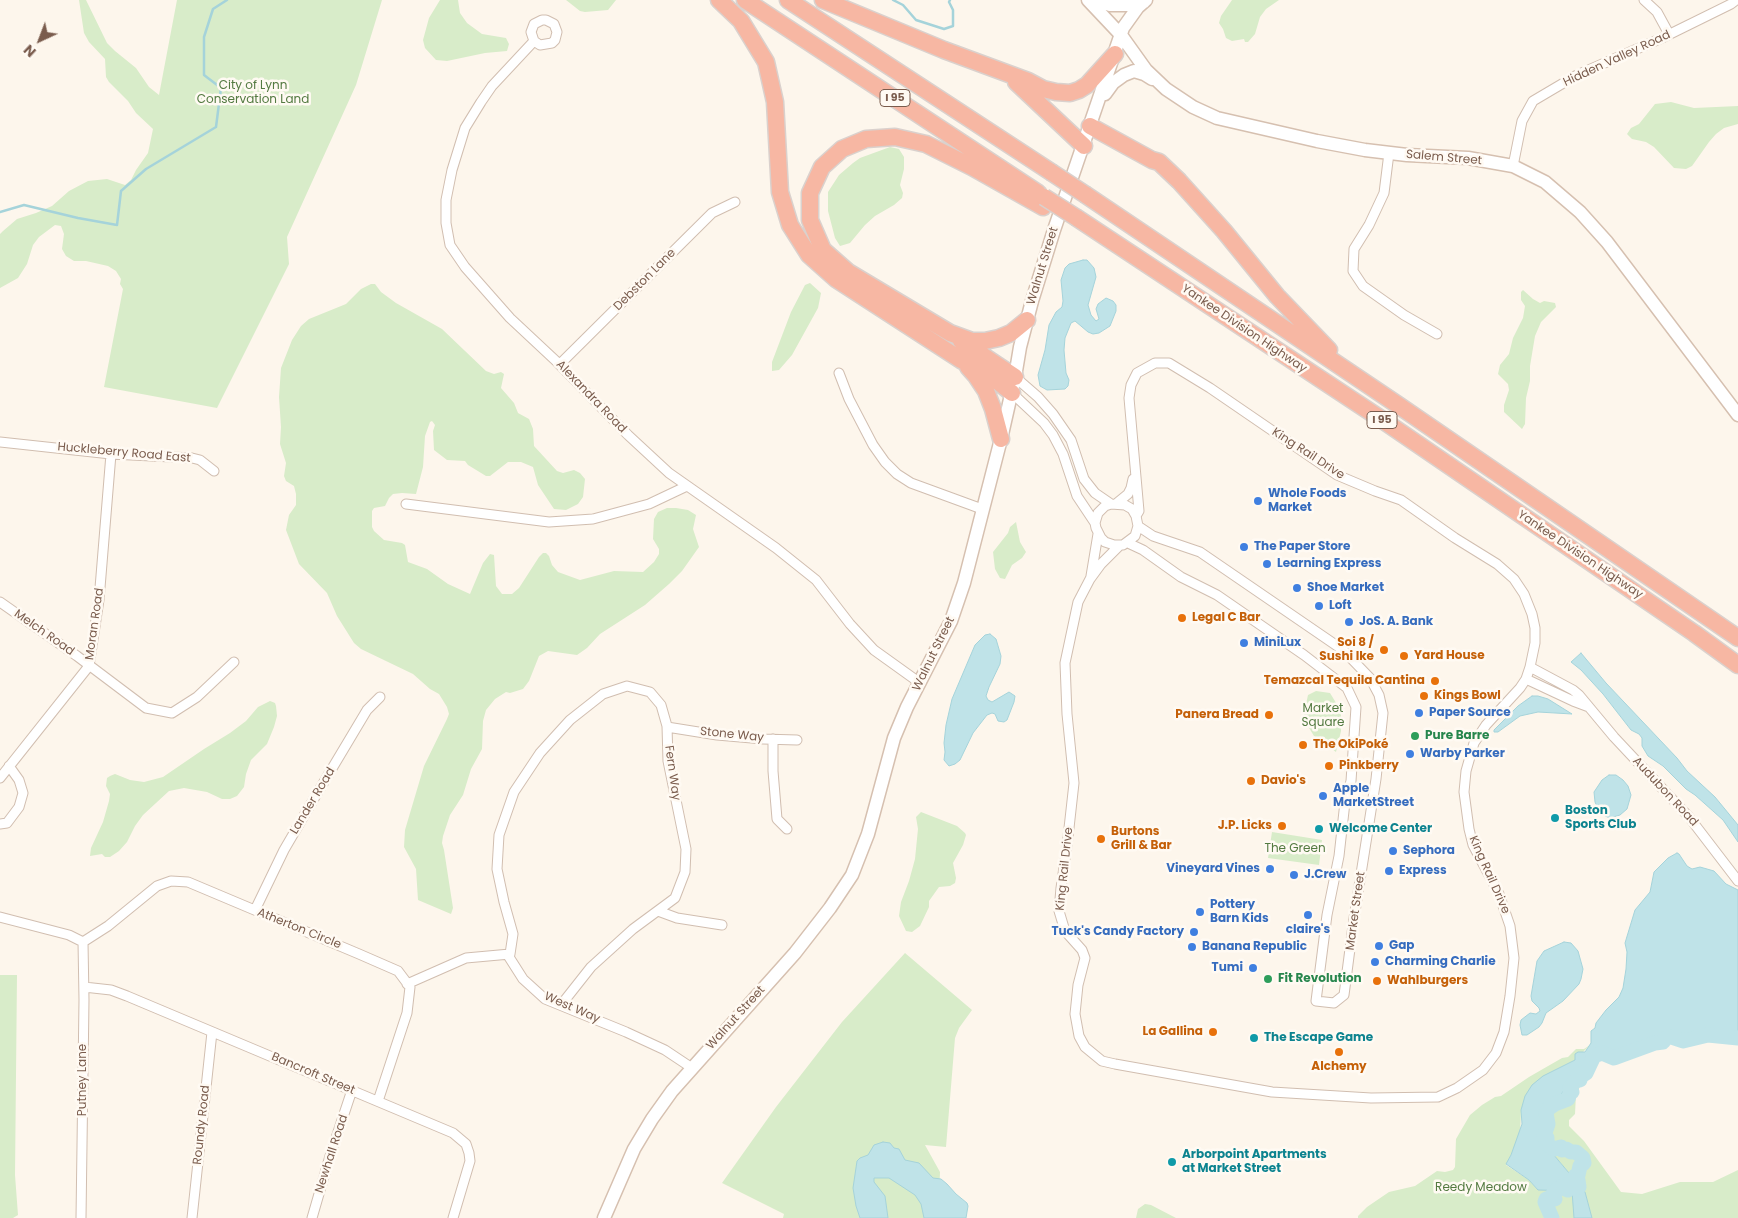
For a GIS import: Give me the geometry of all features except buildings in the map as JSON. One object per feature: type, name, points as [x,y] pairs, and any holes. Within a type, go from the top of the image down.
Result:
[{"type":"highway","points":[[719,0],[740,21],[766,62],[775,102],[780,192],[790,225],[809,255],[836,279],[961,360],[1013,385]]},
{"type":"highway","name":"I 95","points":[[745,0],[1044,202]]},
{"type":"highway","name":"Yankee Division Highway","points":[[788,0],[1086,195],[1738,638]]},
{"type":"highway","points":[[823,0],[1044,89],[1056,92],[1070,93],[1087,85],[1115,54]]},
{"type":"highway","points":[[999,70],[1023,87],[1084,146]]},
{"type":"highway","points":[[1090,126],[1159,162],[1166,168],[1224,231],[1277,296],[1356,377]]},
{"type":"highway","points":[[1013,385],[995,362],[848,272],[823,250],[810,220],[810,193],[822,168],[842,149],[866,139],[895,137],[926,144],[1044,202]]},
{"type":"highway","name":"Yankee Division Highway","points":[[1044,202],[1072,215],[1381,420],[1735,663]]},
{"type":"highway","points":[[950,333],[972,341],[985,341],[1011,333],[1027,320]]},
{"type":"highway","points":[[961,360],[976,376],[986,391],[1001,439]]},
{"type":"main road","name":"Salem Street","points":[[1088,0],[1121,35],[1146,70],[1166,89],[1193,107],[1217,118],[1317,141],[1389,153],[1468,158],[1513,166],[1545,182],[1563,196],[1607,242],[1738,415]]},
{"type":"main road","points":[[1095,0],[1110,4],[1127,5],[1145,1]]},
{"type":"main road","name":"Walnut Street","points":[[604,1218],[635,1147],[662,1105],[692,1068],[795,953],[830,908],[852,875],[868,834],[894,738],[907,707],[951,622],[964,583],[1001,439],[1020,347],[1054,230],[1123,28],[1138,7],[1145,1]]},
{"type":"main road","points":[[1099,102],[1113,83],[1124,75],[1134,72],[1144,74],[1166,89]]},
{"type":"street","points":[[1644,0],[1657,12],[1669,34]]},
{"type":"street","name":"Hidden Valley Road","points":[[1513,166],[1522,121],[1533,101],[1576,76],[1669,34],[1736,0]]},
{"type":"street","name":"Alexandra Road","points":[[534,40],[492,86],[465,128],[452,170],[446,200],[446,222],[450,245],[465,267],[510,318],[560,364],[628,435],[669,473],[776,548],[816,580],[850,624],[874,650],[920,683]]},
{"type":"street","points":[[1389,153],[1384,193],[1369,225],[1354,249],[1352,271],[1363,286],[1404,315],[1437,334]]},
{"type":"street","name":"Debston Lane","points":[[560,364],[712,212],[735,202]]},
{"type":"street","name":"King Rail Drive","points":[[1123,544],[1101,564],[1090,579],[1078,602],[1065,663],[1067,722],[1074,783],[1061,888],[1060,912],[1065,932],[1082,950],[1085,958],[1078,985],[1075,1014],[1079,1036],[1092,1054],[1102,1060],[1115,1064],[1272,1092],[1371,1098],[1438,1097],[1457,1088],[1483,1070],[1496,1053],[1504,1032],[1512,977],[1513,948],[1510,926],[1504,904],[1477,853],[1469,829],[1464,792],[1470,752],[1478,736],[1520,688],[1526,679],[1530,667],[1535,643],[1532,614],[1524,594],[1498,564],[1455,538],[1401,500],[1337,475],[1210,388],[1169,363],[1155,363],[1137,372],[1131,385],[1130,398],[1139,510],[1136,516]]},
{"type":"street","points":[[839,373],[848,399],[873,445],[885,462],[897,474],[925,488],[982,509]]},
{"type":"street","points":[[1013,385],[1038,397],[1054,414],[1071,440],[1084,479],[1095,493],[1114,503],[1125,504],[1132,509],[1138,526],[1135,536],[1123,544]]},
{"type":"street","points":[[1013,385],[1053,434],[1063,454],[1077,496],[1096,522]]},
{"type":"street","name":"Huckleberry Road East","points":[[0,442],[111,454],[192,458],[208,465],[214,471]]},
{"type":"street","name":"Moran Road","points":[[0,778],[89,666],[99,600],[111,454]]},
{"type":"street","name":"King Rail Drive","points":[[1114,503],[1128,494],[1135,467]]},
{"type":"street","points":[[406,504],[549,522],[593,519],[649,504],[687,486]]},
{"type":"street","points":[[1098,534],[1096,522],[1098,513],[1105,506],[1114,503]]},
{"type":"street","name":"Market Street","points":[[1098,534],[1105,542],[1123,544],[1142,550],[1181,577],[1217,595],[1304,655],[1347,688],[1356,707],[1351,781],[1345,802],[1339,856],[1327,915],[1316,1001],[1334,1003],[1344,995],[1376,779],[1383,713],[1379,695],[1370,678],[1343,650],[1200,552],[1153,536],[1138,526]]},
{"type":"street","name":"King Rail Drive","points":[[1090,579],[1098,534]]},
{"type":"street","name":"Melch Road","points":[[0,602],[146,708],[172,713],[197,697],[234,662]]},
{"type":"street","name":"Audubon Road","points":[[1530,667],[1573,690],[1688,816],[1738,881]]},
{"type":"street","name":"Audubon Road","points":[[1526,679],[1589,707]]},
{"type":"street","name":"Fern Way","points":[[510,954],[513,934],[497,869],[499,835],[514,792],[540,753],[570,720],[596,699],[603,694],[627,686],[650,692],[661,705],[667,727],[668,761],[686,849],[685,872],[675,898],[632,929],[591,967],[561,1005]]},
{"type":"street","name":"Lander Road","points":[[255,910],[284,850],[307,810],[367,710],[380,697]]},
{"type":"street","name":"Stone Way","points":[[667,727],[717,735],[796,740]]},
{"type":"street","points":[[773,740],[773,771],[777,818],[787,829]]},
{"type":"street","points":[[0,824],[7,823],[19,807],[23,793],[19,780],[9,766]]},
{"type":"street","name":"Atherton Circle","points":[[83,942],[108,926],[156,886],[171,881],[188,882],[398,971],[407,984]]},
{"type":"street","points":[[658,911],[677,918],[722,925]]},
{"type":"street","points":[[0,917],[69,935],[83,942]]},
{"type":"street","name":"Putney Lane","points":[[81,1218],[83,942]]},
{"type":"street","points":[[378,1101],[408,1013],[410,987],[407,984],[466,958],[510,954]]},
{"type":"street","name":"West Way","points":[[510,954],[509,957],[523,979],[545,999],[665,1050],[692,1068]]},
{"type":"street","name":"Bancroft Street","points":[[84,987],[111,990],[453,1133],[466,1144],[470,1153],[470,1161],[453,1218]]},
{"type":"street","name":"Roundy Road","points":[[192,1218],[212,1032]]},
{"type":"street","name":"Newhall Road","points":[[312,1218],[352,1090]]},
{"type":"green space","name":"City of Lynn Conservation Land","points":[[79,0],[86,0],[107,43],[136,68],[149,87],[159,95],[177,0],[382,0],[356,85],[287,237],[289,264],[217,408],[104,387],[123,289],[120,284],[121,279],[116,271],[108,266],[86,261],[74,261],[66,256],[62,249],[64,234],[61,226],[55,225],[39,237],[33,245],[27,264],[18,278],[0,288],[0,234],[3,231],[17,219],[52,206],[69,191],[88,181],[107,179],[125,185],[131,180],[148,153],[153,129],[136,113],[128,101],[106,77],[105,59],[89,42],[84,33]]},
{"type":"green space","points":[[440,0],[458,0],[460,13],[467,23],[482,34],[506,38],[509,44],[507,51],[485,53],[447,61],[436,60],[425,48],[423,40],[429,18]]},
{"type":"green space","points":[[566,0],[616,0],[608,10],[585,12],[580,11]]},
{"type":"green space","points":[[1232,0],[1279,0],[1266,9],[1260,17],[1255,34],[1248,42],[1245,42],[1244,39],[1232,41],[1226,38],[1219,23],[1221,16]]},
{"type":"green space","points":[[1671,102],[1694,108],[1738,106],[1738,124],[1724,128],[1716,134],[1692,166],[1686,169],[1674,168],[1654,147],[1646,142],[1632,139],[1627,134],[1631,128],[1639,124],[1655,104]]},
{"type":"green space","points":[[890,147],[899,149],[904,157],[904,169],[900,185],[903,193],[902,198],[875,216],[850,243],[840,246],[835,238],[828,211],[828,192],[839,175],[853,163],[860,158]]},
{"type":"green space","points":[[810,283],[821,293],[818,308],[792,355],[779,370],[772,371],[772,362],[791,312],[805,285]]},
{"type":"green space","points":[[375,284],[381,292],[396,303],[442,329],[486,371],[494,374],[501,372],[504,374],[501,388],[514,403],[518,413],[529,419],[533,429],[534,446],[557,471],[563,473],[574,470],[585,479],[583,497],[578,504],[566,510],[554,509],[538,485],[533,467],[521,462],[508,462],[490,476],[486,476],[468,465],[465,461],[447,460],[434,450],[433,431],[435,425],[432,421],[425,436],[423,467],[416,494],[393,494],[385,506],[374,508],[372,511],[372,527],[374,531],[384,540],[405,545],[408,562],[427,569],[448,584],[470,594],[483,563],[490,554],[494,555],[496,586],[502,594],[512,594],[519,588],[543,553],[549,556],[552,565],[558,572],[580,580],[614,571],[643,572],[654,562],[659,554],[659,549],[653,539],[654,519],[658,512],[667,508],[676,508],[688,510],[696,515],[693,529],[699,547],[682,571],[669,584],[645,605],[600,634],[587,648],[577,655],[548,651],[539,656],[529,681],[523,689],[510,693],[506,692],[495,699],[486,710],[483,721],[482,749],[471,769],[463,795],[450,815],[443,836],[442,843],[453,908],[451,914],[418,900],[416,869],[404,847],[405,830],[424,766],[449,714],[447,707],[439,694],[430,689],[413,674],[361,649],[354,643],[337,616],[327,593],[299,564],[286,530],[289,515],[296,505],[296,494],[294,486],[286,481],[284,476],[286,463],[280,444],[279,397],[281,368],[292,340],[301,326],[309,319],[346,304],[361,289]]},
{"type":"green space","points":[[1523,290],[1540,303],[1544,301],[1555,303],[1556,307],[1541,322],[1535,336],[1530,366],[1530,381],[1526,398],[1525,424],[1522,429],[1504,412],[1504,405],[1509,390],[1508,384],[1498,374],[1500,365],[1509,354],[1513,338],[1523,318],[1525,306],[1521,300],[1521,292]]},
{"type":"green space","points":[[1016,522],[1020,542],[1026,552],[1022,558],[1012,565],[1005,579],[1000,578],[995,569],[993,552],[1008,533],[1010,527]]},
{"type":"green space","name":"Market Square","points":[[1316,691],[1330,693],[1341,711],[1341,731],[1336,752],[1314,736],[1303,718],[1308,695]]},
{"type":"green space","points":[[270,701],[275,703],[276,706],[277,716],[274,727],[267,744],[251,760],[244,787],[237,796],[230,799],[222,799],[207,792],[184,788],[169,791],[143,815],[127,842],[119,851],[110,857],[105,857],[102,854],[90,856],[91,848],[103,822],[109,801],[110,794],[106,786],[107,778],[115,774],[130,780],[144,782],[163,777],[230,733],[246,721],[258,707]]},
{"type":"green space","points":[[921,812],[957,826],[966,835],[953,863],[955,883],[950,886],[939,887],[929,901],[929,907],[920,926],[912,932],[906,931],[899,916],[901,902],[915,859],[918,829],[916,817]]},
{"type":"green space","name":"The Green","points":[[1272,832],[1322,840],[1319,865],[1268,858]]},
{"type":"green space","points":[[905,953],[972,1010],[959,1028],[955,1038],[946,1147],[925,1145],[940,1172],[938,1218],[783,1218],[784,1214],[722,1183],[776,1107],[842,1022]]},
{"type":"green space","points":[[0,975],[17,975],[15,1175],[18,1215],[13,1218],[0,1218]]},
{"type":"green space","name":"Reedy Meadow","points":[[1590,1045],[1575,1060],[1551,1072],[1521,1110],[1520,1138],[1506,1165],[1529,1180],[1538,1190],[1572,1191],[1589,1209],[1585,1192],[1553,1154],[1547,1144],[1547,1125],[1549,1111],[1570,1082],[1589,1066],[1586,1058],[1595,1054],[1591,1063],[1595,1068],[1586,1076],[1576,1094],[1575,1114],[1569,1120],[1569,1126],[1584,1141],[1621,1192],[1642,1194],[1680,1182],[1713,1182],[1738,1170],[1738,1218],[1358,1218],[1367,1207],[1389,1192],[1415,1186],[1437,1171],[1453,1170],[1455,1167],[1456,1139],[1470,1115],[1495,1097],[1501,1096],[1562,1058],[1568,1057],[1576,1049],[1584,1049]]},
{"type":"green space","points":[[1145,1204],[1151,1205],[1176,1218],[1136,1218],[1138,1209]]},
{"type":"water","points":[[1087,260],[1094,268],[1096,277],[1088,305],[1091,315],[1096,321],[1099,319],[1096,309],[1098,304],[1106,298],[1113,301],[1116,305],[1116,311],[1110,326],[1099,333],[1093,334],[1088,332],[1075,321],[1071,323],[1065,338],[1064,350],[1066,373],[1069,380],[1068,386],[1065,389],[1047,390],[1040,386],[1038,375],[1049,325],[1056,312],[1062,307],[1061,280],[1065,268],[1069,264]]},
{"type":"water","points":[[990,634],[996,639],[1001,656],[1000,664],[986,696],[992,702],[1009,692],[1015,696],[1014,702],[1007,720],[1004,722],[998,721],[995,714],[987,715],[973,733],[960,760],[949,766],[944,760],[944,743],[952,699],[975,645],[985,635]]},
{"type":"water","points":[[1581,653],[1687,771],[1715,797],[1738,825],[1738,842],[1723,820],[1686,789],[1663,766],[1648,756],[1642,746],[1642,738],[1639,734],[1631,730],[1603,694],[1571,662]]},
{"type":"water","points":[[1532,696],[1548,699],[1572,714],[1538,712],[1520,716],[1498,732],[1494,732],[1518,706]]},
{"type":"water","points":[[1609,775],[1616,775],[1623,780],[1628,786],[1631,795],[1627,809],[1620,815],[1610,818],[1599,811],[1595,802],[1594,792],[1602,780]]},
{"type":"water","points":[[1677,853],[1687,866],[1692,869],[1700,867],[1714,871],[1726,884],[1738,890],[1738,1038],[1720,1040],[1715,1035],[1705,1034],[1668,1041],[1654,1041],[1627,1048],[1607,1058],[1598,1051],[1587,1058],[1588,1070],[1580,1073],[1570,1082],[1549,1111],[1547,1125],[1547,1143],[1553,1154],[1585,1192],[1592,1218],[1574,1218],[1572,1191],[1538,1190],[1529,1180],[1506,1164],[1522,1124],[1521,1110],[1525,1096],[1532,1085],[1543,1076],[1575,1060],[1575,1054],[1578,1052],[1585,1052],[1591,1043],[1591,1031],[1595,1028],[1596,1023],[1606,1010],[1619,997],[1623,988],[1626,969],[1627,952],[1625,943],[1635,910],[1650,892],[1654,872],[1668,858]]},
{"type":"water","points":[[1564,942],[1571,943],[1578,951],[1583,969],[1579,984],[1563,1001],[1546,1013],[1539,1027],[1527,1035],[1522,1035],[1521,1020],[1530,1013],[1536,1014],[1540,1011],[1532,1001],[1531,996],[1537,961],[1544,951]]},
{"type":"water","points":[[883,1142],[890,1143],[894,1148],[899,1149],[905,1160],[919,1163],[933,1178],[941,1179],[947,1184],[967,1203],[966,1218],[924,1218],[921,1204],[915,1195],[889,1178],[874,1178],[874,1182],[885,1196],[888,1218],[860,1218],[853,1188],[857,1161],[868,1155],[874,1145]]},
{"type":"waterway","points":[[0,212],[24,205],[117,225],[121,191],[146,169],[216,127],[221,88],[204,75],[204,37],[213,9],[227,0]]},
{"type":"waterway","points":[[893,0],[903,5],[916,20],[944,29],[953,26],[953,10],[949,2],[950,0]]},
{"type":"waterway","points":[[1552,1218],[1545,1202],[1546,1199],[1555,1199],[1552,1196],[1554,1192],[1561,1187],[1568,1190],[1571,1182],[1579,1187],[1575,1176],[1578,1175],[1580,1166],[1584,1163],[1583,1158],[1576,1152],[1566,1149],[1562,1150],[1561,1147],[1554,1149],[1547,1144],[1547,1138],[1544,1136],[1548,1124],[1546,1113],[1555,1104],[1568,1099],[1572,1092],[1570,1088],[1575,1081],[1580,1080],[1579,1074],[1583,1075],[1586,1073],[1594,1056],[1602,1053],[1614,1058],[1655,1043],[1663,1042],[1666,1038],[1671,1037],[1683,1041],[1708,1035],[1738,1038]]},
{"type":"place","name":"Whole Foods Market","points":[[1258,501]]},
{"type":"place","name":"The Paper Store","points":[[1244,547]]},
{"type":"place","name":"Learning Express","points":[[1267,564]]},
{"type":"place","name":"Shoe Market","points":[[1297,588]]},
{"type":"place","name":"Loft","points":[[1319,606]]},
{"type":"place","name":"Legal C Bar","points":[[1182,618]]},
{"type":"place","name":"JoS. A. Bank","points":[[1349,622]]},
{"type":"place","name":"MiniLux","points":[[1244,643]]},
{"type":"place","name":"Soi 8 / Sushi Ike","points":[[1384,650]]},
{"type":"place","name":"Yard House","points":[[1404,656]]},
{"type":"place","name":"Temazcal Tequila Cantina","points":[[1435,681]]},
{"type":"place","name":"Kings Bowl","points":[[1424,696]]},
{"type":"place","name":"Paper Source","points":[[1419,713]]},
{"type":"place","name":"Panera Bread","points":[[1269,715]]},
{"type":"place","name":"Pure Barre","points":[[1415,736]]},
{"type":"place","name":"The OkiPoké","points":[[1303,745]]},
{"type":"place","name":"Warby Parker","points":[[1410,754]]},
{"type":"place","name":"Pinkberry","points":[[1329,766]]},
{"type":"place","name":"Davio's","points":[[1251,781]]},
{"type":"place","name":"Apple MarketStreet","points":[[1323,796]]},
{"type":"place","name":"Boston Sports Club","points":[[1555,818]]},
{"type":"place","name":"J.P. Licks","points":[[1282,826]]},
{"type":"place","name":"Welcome Center","points":[[1319,829]]},
{"type":"place","name":"Burtons Grill & Bar","points":[[1101,839]]},
{"type":"place","name":"Sephora","points":[[1393,851]]},
{"type":"place","name":"Vineyard Vines","points":[[1270,869]]},
{"type":"place","name":"Express","points":[[1389,871]]},
{"type":"place","name":"J.Crew","points":[[1294,875]]},
{"type":"place","name":"Pottery Barn Kids","points":[[1200,912]]},
{"type":"place","name":"claire's","points":[[1308,915]]},
{"type":"place","name":"Tuck's Candy Factory","points":[[1194,932]]},
{"type":"place","name":"Gap","points":[[1379,946]]},
{"type":"place","name":"Banana Republic","points":[[1192,947]]},
{"type":"place","name":"Charming Charlie","points":[[1375,962]]},
{"type":"place","name":"Tumi","points":[[1253,968]]},
{"type":"place","name":"Fit Revolution","points":[[1268,979]]},
{"type":"place","name":"Wahlburgers","points":[[1377,981]]},
{"type":"place","name":"La Gallina","points":[[1213,1032]]},
{"type":"place","name":"The Escape Game","points":[[1254,1038]]},
{"type":"place","name":"Alchemy","points":[[1339,1052]]},
{"type":"place","name":"Arborpoint Apartments at Market Street","points":[[1172,1162]]}]
